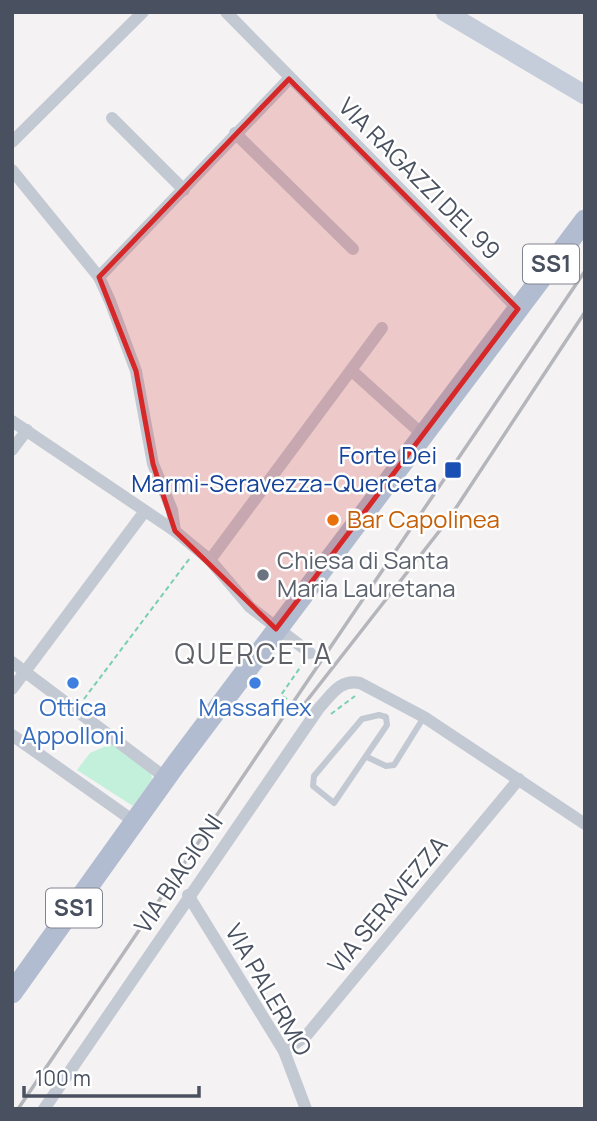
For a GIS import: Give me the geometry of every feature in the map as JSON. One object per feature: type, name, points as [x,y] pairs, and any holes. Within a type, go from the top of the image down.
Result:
[{"type":"main road","points":[[445,12],[585,95]]},
{"type":"main road","name":"SS1","points":[[12,993],[276,629],[585,220]]},
{"type":"street","points":[[12,142],[143,12]]},
{"type":"street","name":"VIA RAGAZZI DEL 99","points":[[226,12],[518,309]]},
{"type":"street","points":[[99,277],[289,79]]},
{"type":"street","points":[[112,118],[184,190]]},
{"type":"street","points":[[235,133],[353,249]]},
{"type":"street","points":[[12,170],[99,277],[136,371],[153,464],[172,510],[175,531]]},
{"type":"street","points":[[210,560],[382,328]]},
{"type":"street","points":[[351,370],[423,435]]},
{"type":"street","points":[[12,421],[175,531],[210,560],[250,607],[310,653]]},
{"type":"street","points":[[12,450],[27,430]]},
{"type":"street","points":[[12,689],[145,511]]},
{"type":"street","points":[[12,662],[166,778]]},
{"type":"street","name":"VIA BIAGIONI","points":[[44,1109],[188,895],[319,708],[340,685],[349,681],[364,684]]},
{"type":"street","points":[[364,684],[424,717],[585,824]]},
{"type":"street","points":[[12,735],[135,822]]},
{"type":"street","name":"VIA SERAVEZZA","points":[[284,1051],[306,1036],[519,779]]},
{"type":"street","name":"VIA PALERMO","points":[[188,895],[284,1051],[306,1109]]},
{"type":"lane","points":[[379,715],[386,717],[387,725],[367,757],[334,803],[311,783],[362,719],[379,715]]},
{"type":"lane","points":[[367,757],[386,766],[394,765],[424,717]]},
{"type":"path","points":[[76,710],[197,549]]},
{"type":"path","points":[[287,699],[281,695],[310,653]]},
{"type":"path","points":[[329,715],[364,684]]},
{"type":"highlighted area","points":[[289,79],[518,309],[276,629],[175,531],[153,464],[136,371],[99,277]]},
{"type":"green space","points":[[111,744],[151,773],[152,779],[133,806],[77,770],[90,753]]},
{"type":"railway","points":[[18,1109],[585,271]]},
{"type":"railway","points":[[298,712],[448,520],[585,312]]},
{"type":"place","name":"Forte Dei Marmi-Seravezza-Querceta","points":[[453,470]]},
{"type":"place","name":"Bar Capolinea","points":[[333,520]]},
{"type":"place","name":"Chiesa di Santa Maria Lauretana","points":[[263,575]]},
{"type":"place","name":"Ottica Appolloni","points":[[73,683]]},
{"type":"place","name":"Massaflex","points":[[255,683]]},
{"type":"district","name":"QUERCETA","points":[[254,654]]}]
